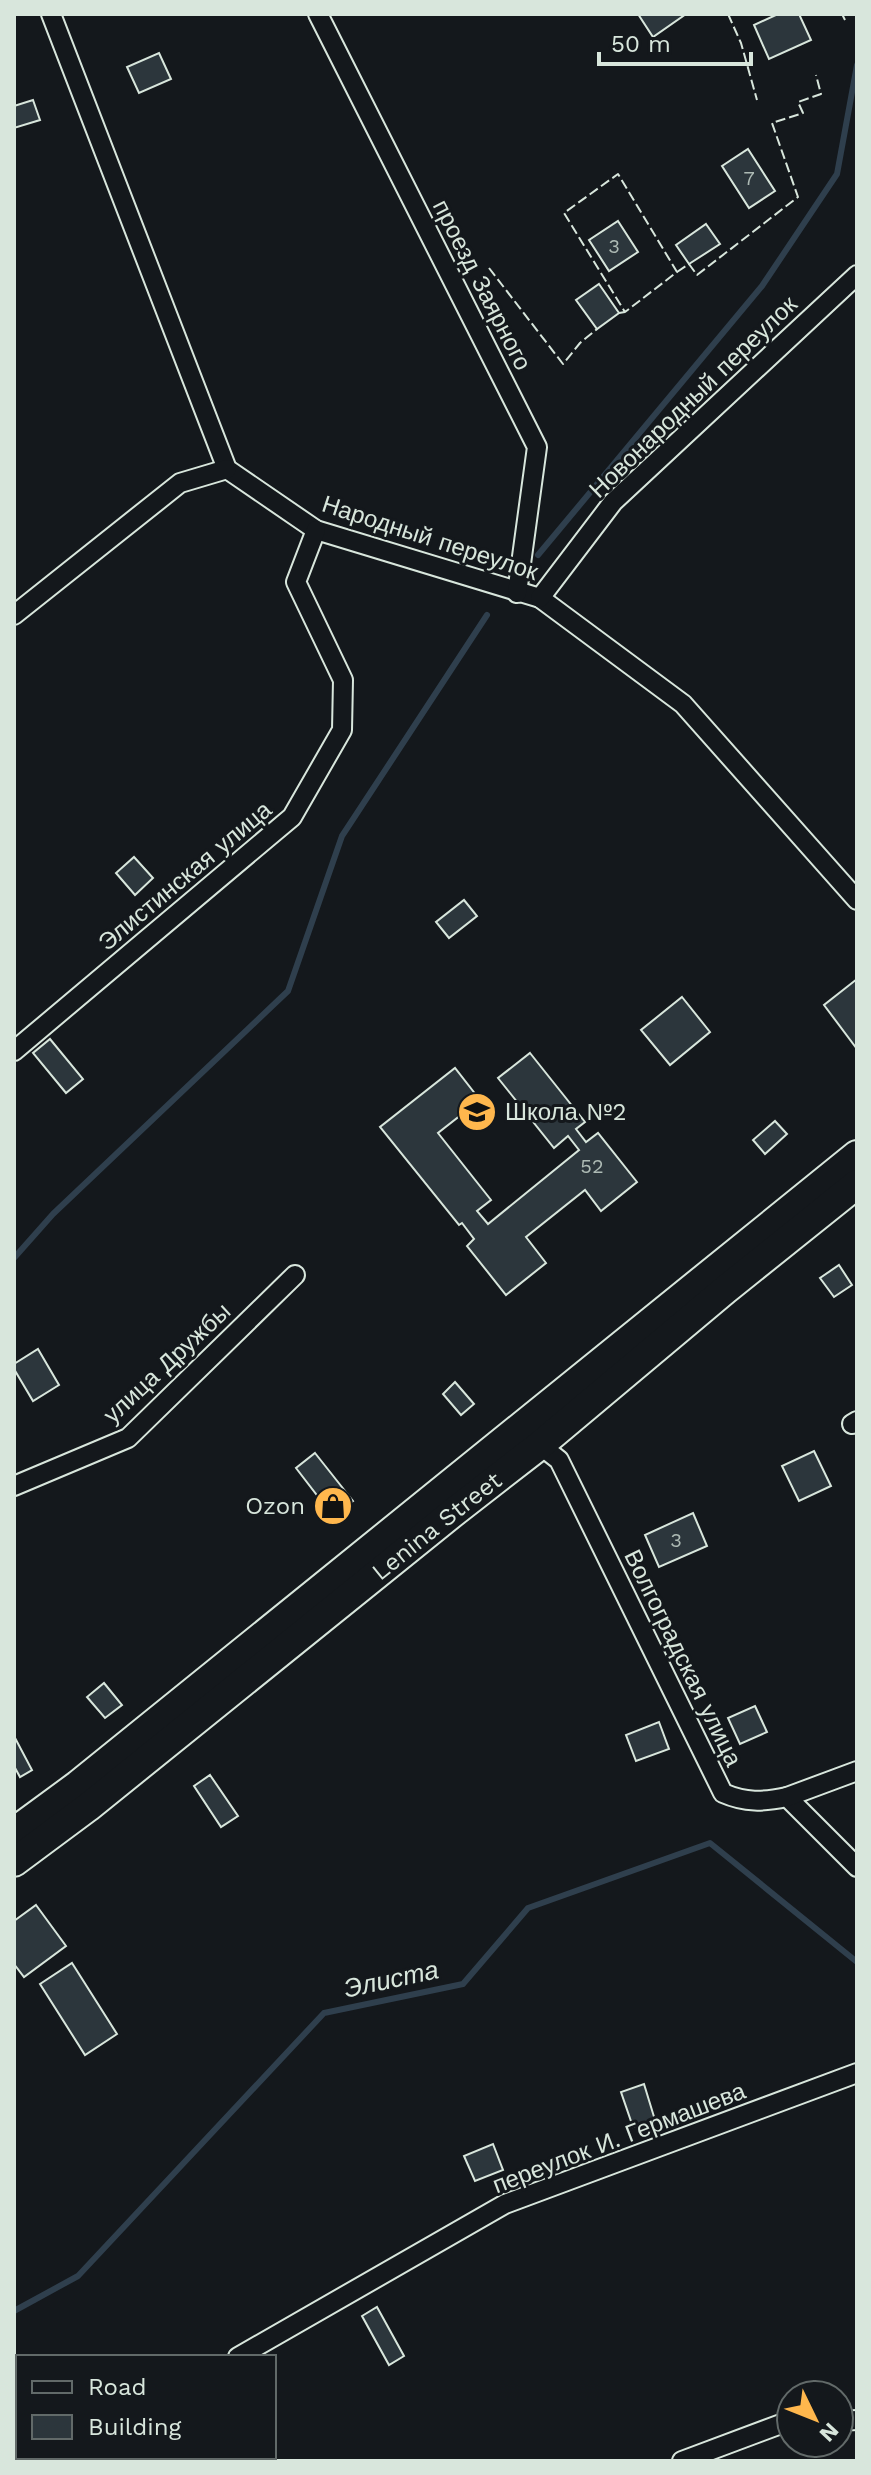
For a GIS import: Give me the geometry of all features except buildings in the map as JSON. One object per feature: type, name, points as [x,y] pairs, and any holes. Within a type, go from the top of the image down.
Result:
[{"type":"main road","name":"Lenina Street","points":[[14,1862],[88,1807],[455,1511],[532,1435],[857,1155]]},
{"type":"main road","name":"Lenina Street","points":[[14,1832],[726,1289],[857,1184]]},
{"type":"street","points":[[14,615],[180,483],[227,469],[51,14]]},
{"type":"street","name":"проезд Заярного","points":[[318,14],[537,447],[517,593]]},
{"type":"street","name":"Новонародный переулок","points":[[540,598],[613,502],[857,275]]},
{"type":"street","name":"Народный переулок","points":[[227,469],[316,530],[540,598],[683,704],[857,900]]},
{"type":"street","name":"Элистинская улица","points":[[14,1051],[292,817],[300,805],[342,730],[343,680],[296,582],[316,530]]},
{"type":"street","name":"улица Дружбы","points":[[14,1486],[128,1438],[295,1275]]},
{"type":"street","name":"Волгоградская улица","points":[[532,1435],[559,1460],[723,1793],[741,1801],[763,1802],[787,1797],[857,1771]]},
{"type":"street","points":[[787,1797],[857,1867]]},
{"type":"street","name":"переулок И. Гермашева","points":[[241,2355],[505,2204],[857,2073]]},
{"type":"street","points":[[682,2461],[775,2426]]},
{"type":"waterway","points":[[538,555],[762,286],[837,174],[857,65]]},
{"type":"waterway","points":[[14,1258],[53,1214],[288,991],[342,836],[487,615]]},
{"type":"waterway","name":"Элиста","points":[[14,2311],[78,2276],[324,2013],[463,1984],[528,1908],[710,1843],[857,1962]]},
{"type":"fence","points":[[728,14],[741,43],[757,100]]},
{"type":"fence","points":[[842,14],[845,20]]},
{"type":"fence","points":[[677,272],[689,264],[697,275],[798,197],[772,123],[803,113],[798,102],[821,94],[816,75]]},
{"type":"fence","points":[[619,313],[625,312],[564,213],[618,174],[677,272],[625,312]]},
{"type":"fence","points":[[489,268],[563,364],[580,343],[597,329]]},
{"type":"place","name":"Школа №2","points":[[477,1112]]},
{"type":"place","name":"Ozon","points":[[333,1506]]}]
